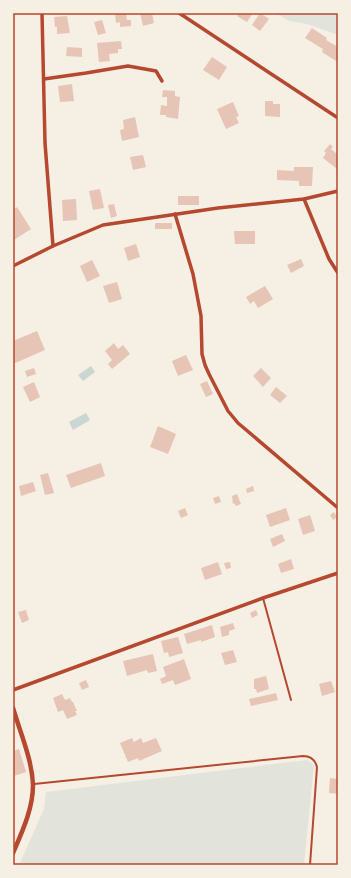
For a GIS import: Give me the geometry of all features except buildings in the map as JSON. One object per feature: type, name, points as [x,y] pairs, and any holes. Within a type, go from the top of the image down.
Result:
[{"type":"street","points":[[42,13],[45,143],[53,246]]},
{"type":"street","points":[[179,13],[338,118]]},
{"type":"street","points":[[44,78],[134,66],[156,71],[162,82]]},
{"type":"street","points":[[13,266],[53,246],[104,225],[175,214],[304,199],[338,191]]},
{"type":"street","points":[[304,199],[329,260],[338,273]]},
{"type":"street","points":[[175,214],[193,274],[201,316],[202,354],[209,374],[228,411],[233,419],[243,428],[338,508]]},
{"type":"street","points":[[13,690],[263,598],[338,573]]},
{"type":"street","points":[[13,708],[28,757],[33,784],[31,804],[28,815],[13,853]]},
{"type":"lane","points":[[263,598],[291,700]]},
{"type":"lane","points":[[33,784],[309,756],[315,760],[317,766],[310,865]]},
{"type":"shaded area","points":[[275,13],[338,13],[338,35],[307,24],[289,21]]},
{"type":"shaded area","points":[[91,366],[95,372],[83,381],[78,375]]},
{"type":"shaded area","points":[[86,413],[90,420],[73,430],[69,422]]},
{"type":"shaded area","points":[[307,760],[314,765],[304,865],[19,865],[44,809],[46,792]]}]
